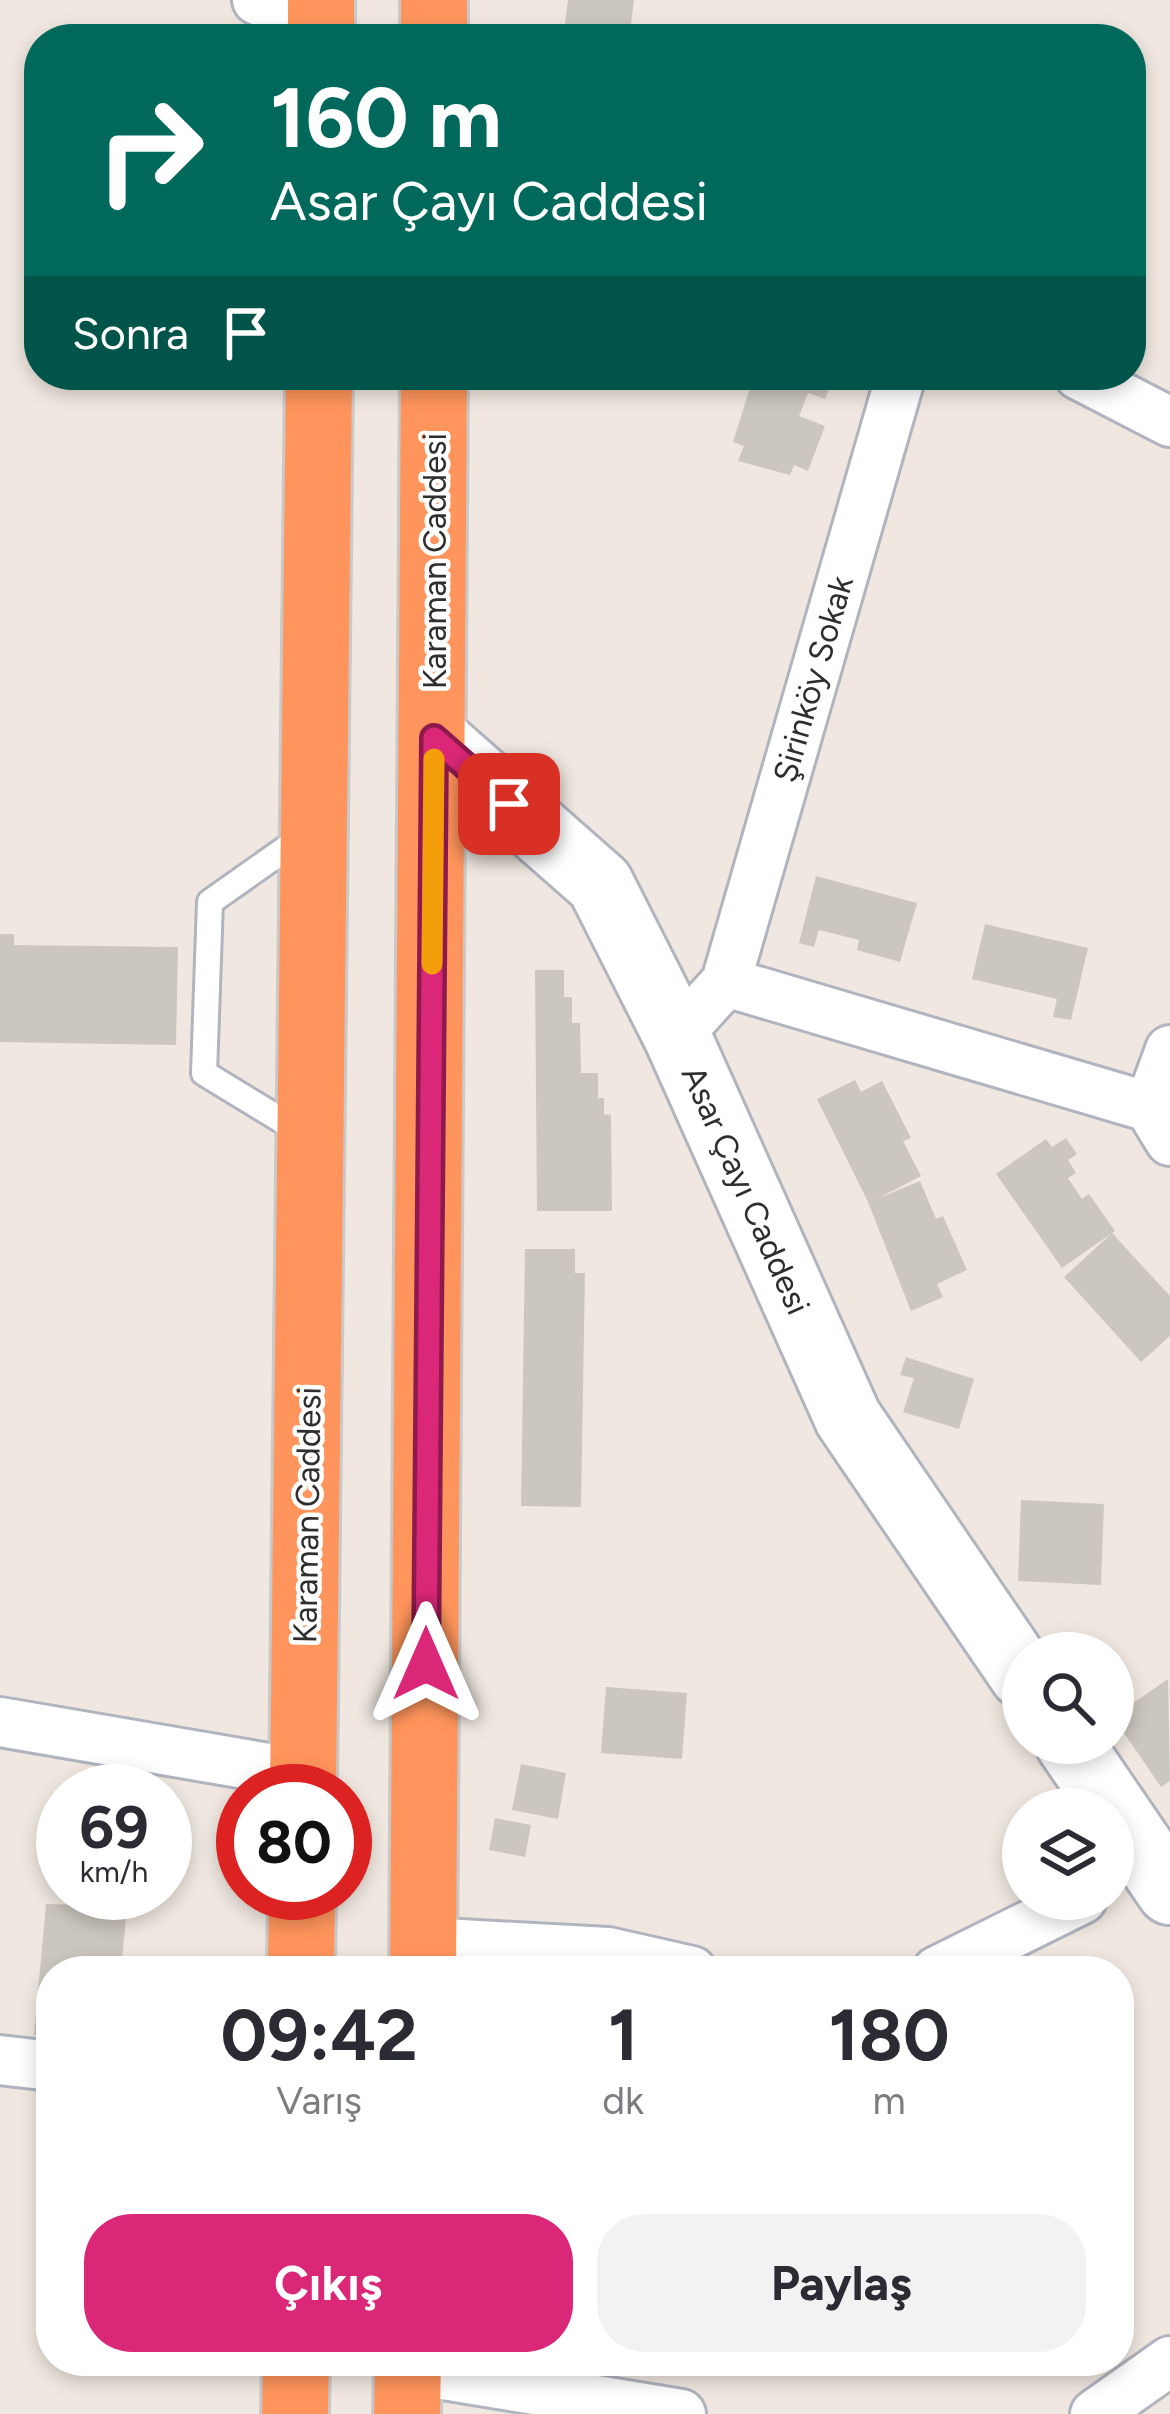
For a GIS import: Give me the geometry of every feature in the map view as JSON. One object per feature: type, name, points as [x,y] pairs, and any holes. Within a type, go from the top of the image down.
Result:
[{"type":"highway","name":"Karaman Caddesi","points":[[303,1764],[319,390]]},
{"type":"highway","name":"Karaman Caddesi","points":[[423,1956],[434,390]]},
{"type":"highway","points":[[301,1956],[302,1920]]},
{"type":"highway","points":[[295,2414],[296,2376]]},
{"type":"street","points":[[256,0],[321,22]]},
{"type":"street","name":"Şirinköy Sokak","points":[[725,982],[898,390]]},
{"type":"street","points":[[1108,390],[1170,422]]},
{"type":"street","name":"Asar Çayı Caddesi","points":[[434,738],[600,884],[677,1036],[848,1418],[1002,1645]]},
{"type":"street","points":[[677,1036],[725,982],[1159,1124],[1170,1050]]},
{"type":"street","points":[[0,1722],[216,1765]]},
{"type":"street","points":[[1083,1764],[1148,1861]]},
{"type":"street","points":[[968,1956],[1040,1920]]},
{"type":"street","points":[[423,1956],[608,1952],[626,1956]]},
{"type":"street","points":[[0,2060],[36,2064]]},
{"type":"street","points":[[1095,2414],[1170,2362]]},
{"type":"street","points":[[407,2381],[681,2414]]},
{"type":"lane","points":[[313,1139],[204,1072],[211,902],[316,826]]},
{"type":"building","points":[[568,0],[634,0],[631,24],[565,24]]},
{"type":"building","points":[[749,390],[829,390],[825,399],[808,393],[799,416],[825,426],[808,471],[794,465],[790,475],[738,461],[744,446],[733,442]]},
{"type":"building","points":[[816,876],[917,903],[900,962],[857,950],[859,940],[819,930],[814,947],[799,943]]},
{"type":"building","points":[[985,924],[1088,948],[1071,1020],[1053,1017],[1057,999],[972,979]]},
{"type":"building","points":[[0,934],[14,934],[14,945],[178,947],[176,1045],[0,1042]]},
{"type":"building","points":[[535,970],[564,970],[564,997],[572,997],[572,1023],[580,1023],[581,1073],[598,1073],[598,1098],[604,1098],[604,1114],[611,1115],[612,1211],[537,1211]]},
{"type":"building","points":[[855,1080],[861,1092],[882,1081],[911,1138],[903,1141],[921,1176],[877,1199],[920,1181],[936,1219],[943,1216],[967,1270],[937,1284],[943,1297],[911,1311],[868,1202],[817,1099]]},
{"type":"building","points":[[1066,1138],[1077,1154],[1068,1160],[1076,1173],[1068,1178],[1082,1199],[1089,1194],[1115,1231],[1062,1268],[996,1174],[1046,1139],[1052,1147]]},
{"type":"building","points":[[1112,1233],[1170,1296],[1170,1336],[1141,1362],[1064,1277]]},
{"type":"building","points":[[525,1249],[575,1249],[575,1273],[585,1273],[581,1507],[521,1506]]},
{"type":"building","points":[[906,1357],[974,1379],[959,1429],[903,1412],[914,1378],[900,1375]]},
{"type":"building","points":[[1021,1500],[1104,1504],[1101,1585],[1018,1581]]},
{"type":"building","points":[[1168,1679],[1170,1781],[1161,1787],[1134,1748],[1134,1702]]},
{"type":"building","points":[[606,1687],[687,1693],[682,1759],[601,1753]]},
{"type":"building","points":[[521,1764],[566,1773],[558,1819],[512,1810]]},
{"type":"building","points":[[495,1818],[531,1825],[525,1857],[489,1850]]},
{"type":"building","points":[[45,1920],[126,1920],[122,1956],[41,1956]]},
{"type":"slow traffic","points":[[432,964],[434,759]]},
{"type":"route","points":[[426,1664],[434,738],[509,804]]}]
